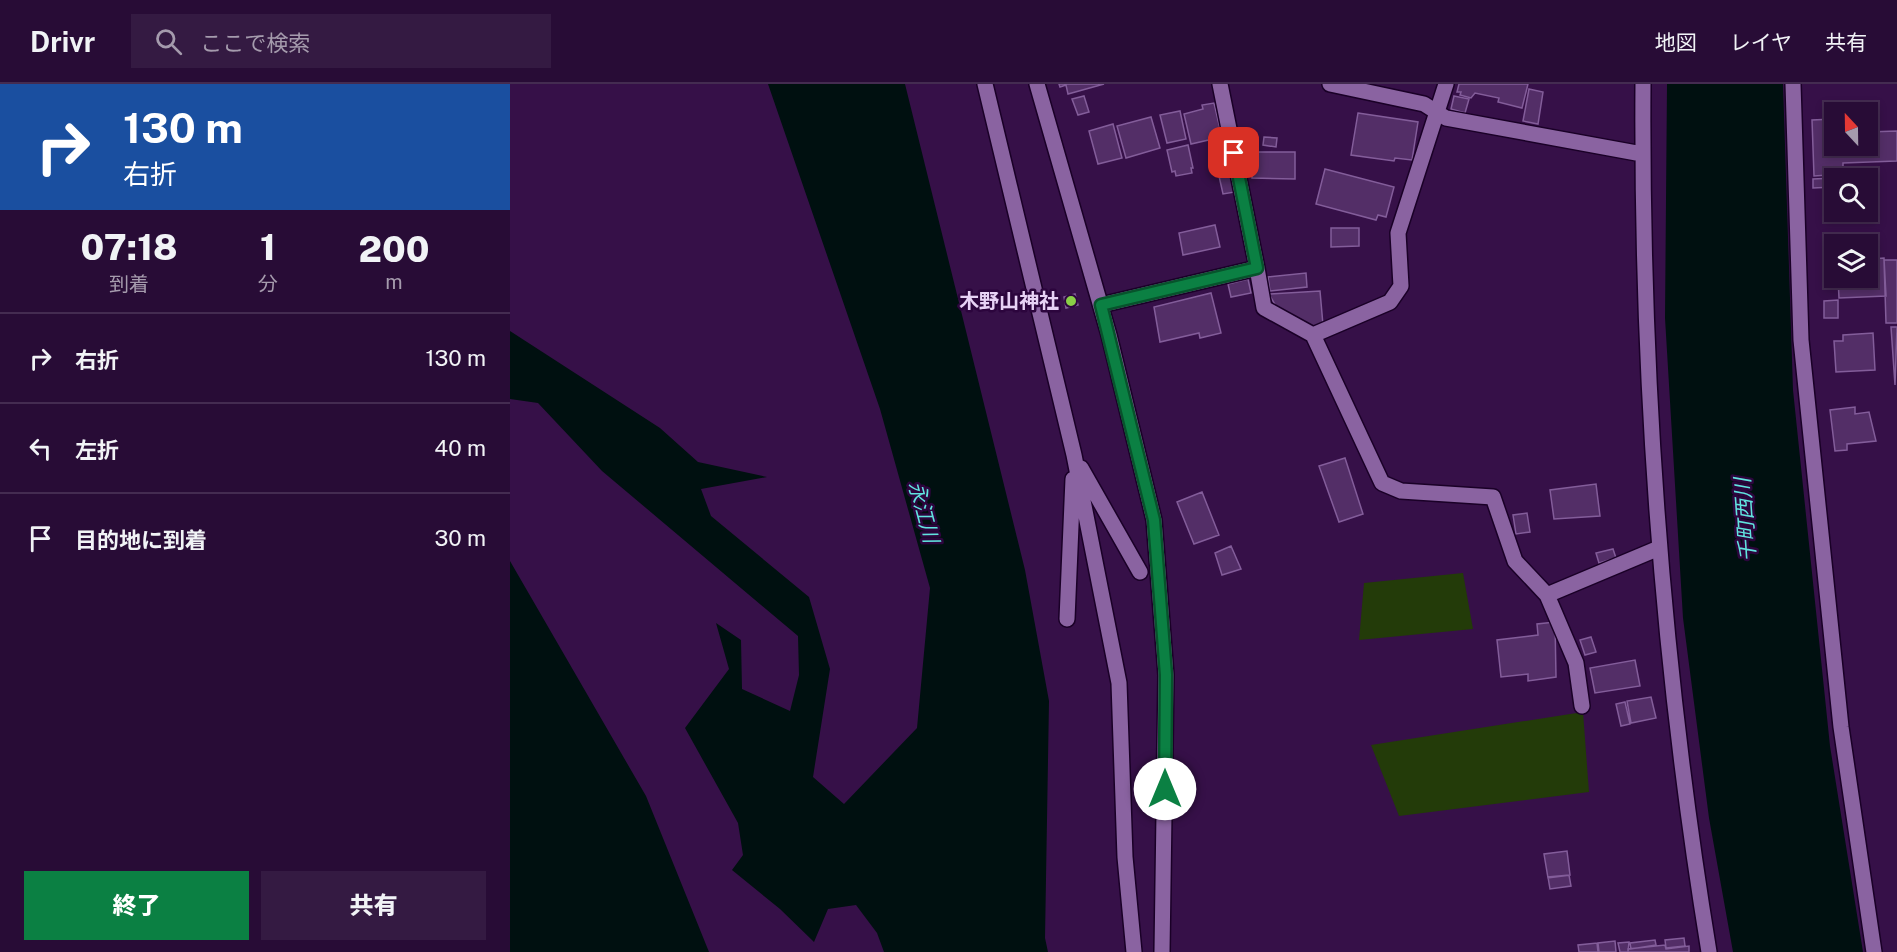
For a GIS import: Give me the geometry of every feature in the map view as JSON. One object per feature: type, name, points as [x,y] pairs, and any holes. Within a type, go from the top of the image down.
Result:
[{"type":"street","points":[[985,84],[1074,455],[1119,683],[1125,857],[1134,952]]},
{"type":"street","points":[[1037,84],[1101,305],[1154,520],[1166,675],[1162,952]]},
{"type":"street","points":[[1220,84],[1264,308],[1314,335],[1382,483],[1401,491],[1493,496],[1515,561],[1547,595],[1576,663],[1582,706]]},
{"type":"street","points":[[1330,84],[1424,105],[1446,118],[1642,154]]},
{"type":"street","points":[[1314,335],[1390,302],[1401,286],[1398,233],[1446,84]]},
{"type":"street","points":[[1643,84],[1643,294],[1659,548],[1669,657],[1709,952]]},
{"type":"street","points":[[1793,84],[1801,340],[1841,727],[1874,952]]},
{"type":"street","points":[[1101,305],[1257,268]]},
{"type":"street","points":[[1074,455],[1140,572]]},
{"type":"street","points":[[1067,619],[1074,455]]},
{"type":"street","points":[[1547,595],[1659,548]]},
{"type":"green space","points":[[1463,573],[1473,629],[1359,640],[1364,583]]},
{"type":"green space","points":[[1583,712],[1589,792],[1399,816],[1371,745]]},
{"type":"water","name":"永江川","points":[[768,84],[905,84],[1025,570],[1049,701],[1045,938],[1048,952],[884,952],[877,933],[856,905],[828,909],[814,942],[780,909],[732,870],[743,855],[738,823],[685,728],[729,669],[716,623],[741,640],[742,689],[790,711],[799,675],[798,636],[602,471],[538,403],[510,399],[510,331],[660,428],[698,462],[767,477],[701,489],[711,516],[809,597],[830,669],[813,777],[844,804],[917,728],[930,588],[880,409]]},
{"type":"water","name":"千町西川","points":[[1667,84],[1783,84],[1793,390],[1830,746],[1863,952],[1733,952],[1709,818],[1683,618],[1665,318]]},
{"type":"water","points":[[510,561],[646,796],[709,952],[510,952]]},
{"type":"building","points":[[1059,84],[1104,84],[1068,94],[1066,85],[1060,87]]},
{"type":"building","points":[[1459,84],[1528,84],[1522,108],[1498,102],[1499,98],[1475,93],[1471,98],[1460,95],[1461,92],[1457,92]]},
{"type":"building","points":[[1529,89],[1543,92],[1538,124],[1523,121]]},
{"type":"building","points":[[1084,96],[1089,112],[1078,115],[1072,99]]},
{"type":"building","points":[[1454,96],[1469,99],[1465,113],[1451,109]]},
{"type":"building","points":[[1214,103],[1222,137],[1191,144],[1184,114],[1203,109],[1202,105]]},
{"type":"building","points":[[1180,111],[1186,139],[1167,143],[1160,115]]},
{"type":"building","points":[[1358,113],[1418,122],[1412,160],[1395,158],[1394,161],[1351,155]]},
{"type":"building","points":[[1151,117],[1160,148],[1126,158],[1117,126]]},
{"type":"building","points":[[1824,119],[1824,156],[1878,156],[1878,132],[1897,131],[1897,161],[1843,163],[1843,168],[1824,168],[1824,175],[1814,176],[1812,120]]},
{"type":"building","points":[[1113,124],[1122,158],[1098,164],[1089,131]]},
{"type":"building","points":[[1264,137],[1277,138],[1276,147],[1263,145]]},
{"type":"building","points":[[1188,145],[1192,173],[1176,176],[1175,171],[1172,172],[1167,150]]},
{"type":"building","points":[[1252,152],[1295,152],[1295,179],[1252,178]]},
{"type":"building","points":[[1325,169],[1394,187],[1386,217],[1378,215],[1376,220],[1316,204]]},
{"type":"building","points":[[1231,174],[1235,192],[1223,194],[1219,176]]},
{"type":"building","points":[[1824,178],[1824,187],[1813,188],[1813,179]]},
{"type":"building","points":[[1215,225],[1220,247],[1183,255],[1179,233]]},
{"type":"building","points":[[1331,228],[1359,228],[1359,246],[1331,247]]},
{"type":"building","points":[[1878,258],[1884,258],[1886,296],[1839,298],[1838,288],[1878,288]]},
{"type":"building","points":[[1884,260],[1897,260],[1897,323],[1886,323]]},
{"type":"building","points":[[1306,273],[1307,287],[1270,291],[1268,277]]},
{"type":"building","points":[[1248,279],[1251,293],[1231,297],[1228,284]]},
{"type":"building","points":[[1320,291],[1323,325],[1312,326],[1277,308],[1269,294]]},
{"type":"building","points":[[1211,293],[1221,333],[1200,338],[1199,333],[1160,342],[1154,307]]},
{"type":"building","name":"木野山神社","points":[[1075,294],[1078,305],[1066,308],[1064,297]]},
{"type":"building","points":[[1838,300],[1838,318],[1824,318],[1824,301]]},
{"type":"building","points":[[1891,327],[1897,327],[1895,385]]},
{"type":"building","points":[[1873,333],[1875,370],[1836,372],[1834,341],[1843,341],[1843,335]]},
{"type":"building","points":[[1855,407],[1855,414],[1869,412],[1876,441],[1847,444],[1847,450],[1835,451],[1830,410]]},
{"type":"building","points":[[1345,458],[1363,514],[1339,522],[1319,466]]},
{"type":"building","points":[[1596,484],[1600,516],[1554,519],[1550,490]]},
{"type":"building","points":[[1202,492],[1219,535],[1194,544],[1177,502]]},
{"type":"building","points":[[1527,513],[1530,532],[1516,534],[1513,515]]},
{"type":"building","points":[[1231,546],[1241,569],[1222,575],[1215,553]]},
{"type":"building","points":[[1613,549],[1616,558],[1599,563],[1596,553]]},
{"type":"building","points":[[1555,622],[1556,677],[1528,681],[1528,674],[1501,677],[1497,640],[1538,635],[1537,624]]},
{"type":"building","points":[[1591,637],[1596,652],[1585,655],[1580,640]]},
{"type":"building","points":[[1635,660],[1640,686],[1595,693],[1590,668]]},
{"type":"building","points":[[1651,697],[1656,718],[1631,723],[1627,701]]},
{"type":"building","points":[[1625,702],[1630,724],[1621,726],[1616,704]]},
{"type":"building","points":[[1567,851],[1570,875],[1548,878],[1544,854]]},
{"type":"building","points":[[1569,875],[1571,886],[1550,889],[1548,877]]},
{"type":"building","points":[[1684,938],[1685,946],[1666,948],[1665,940]]},
{"type":"building","points":[[1655,940],[1656,945],[1631,949],[1630,943]]},
{"type":"building","points":[[1615,941],[1616,952],[1599,952],[1598,943]]},
{"type":"building","points":[[1629,942],[1628,952],[1620,952],[1618,943]]},
{"type":"building","points":[[1597,943],[1598,952],[1579,952],[1578,945]]},
{"type":"building","points":[[1665,945],[1666,949],[1689,946],[1689,952],[1628,952],[1628,949]]},
{"type":"place","name":"木野山神社","points":[[1071,301]]},
{"type":"route","points":[[1165,789],[1166,675],[1154,520],[1101,305],[1257,268],[1234,153]]}]
